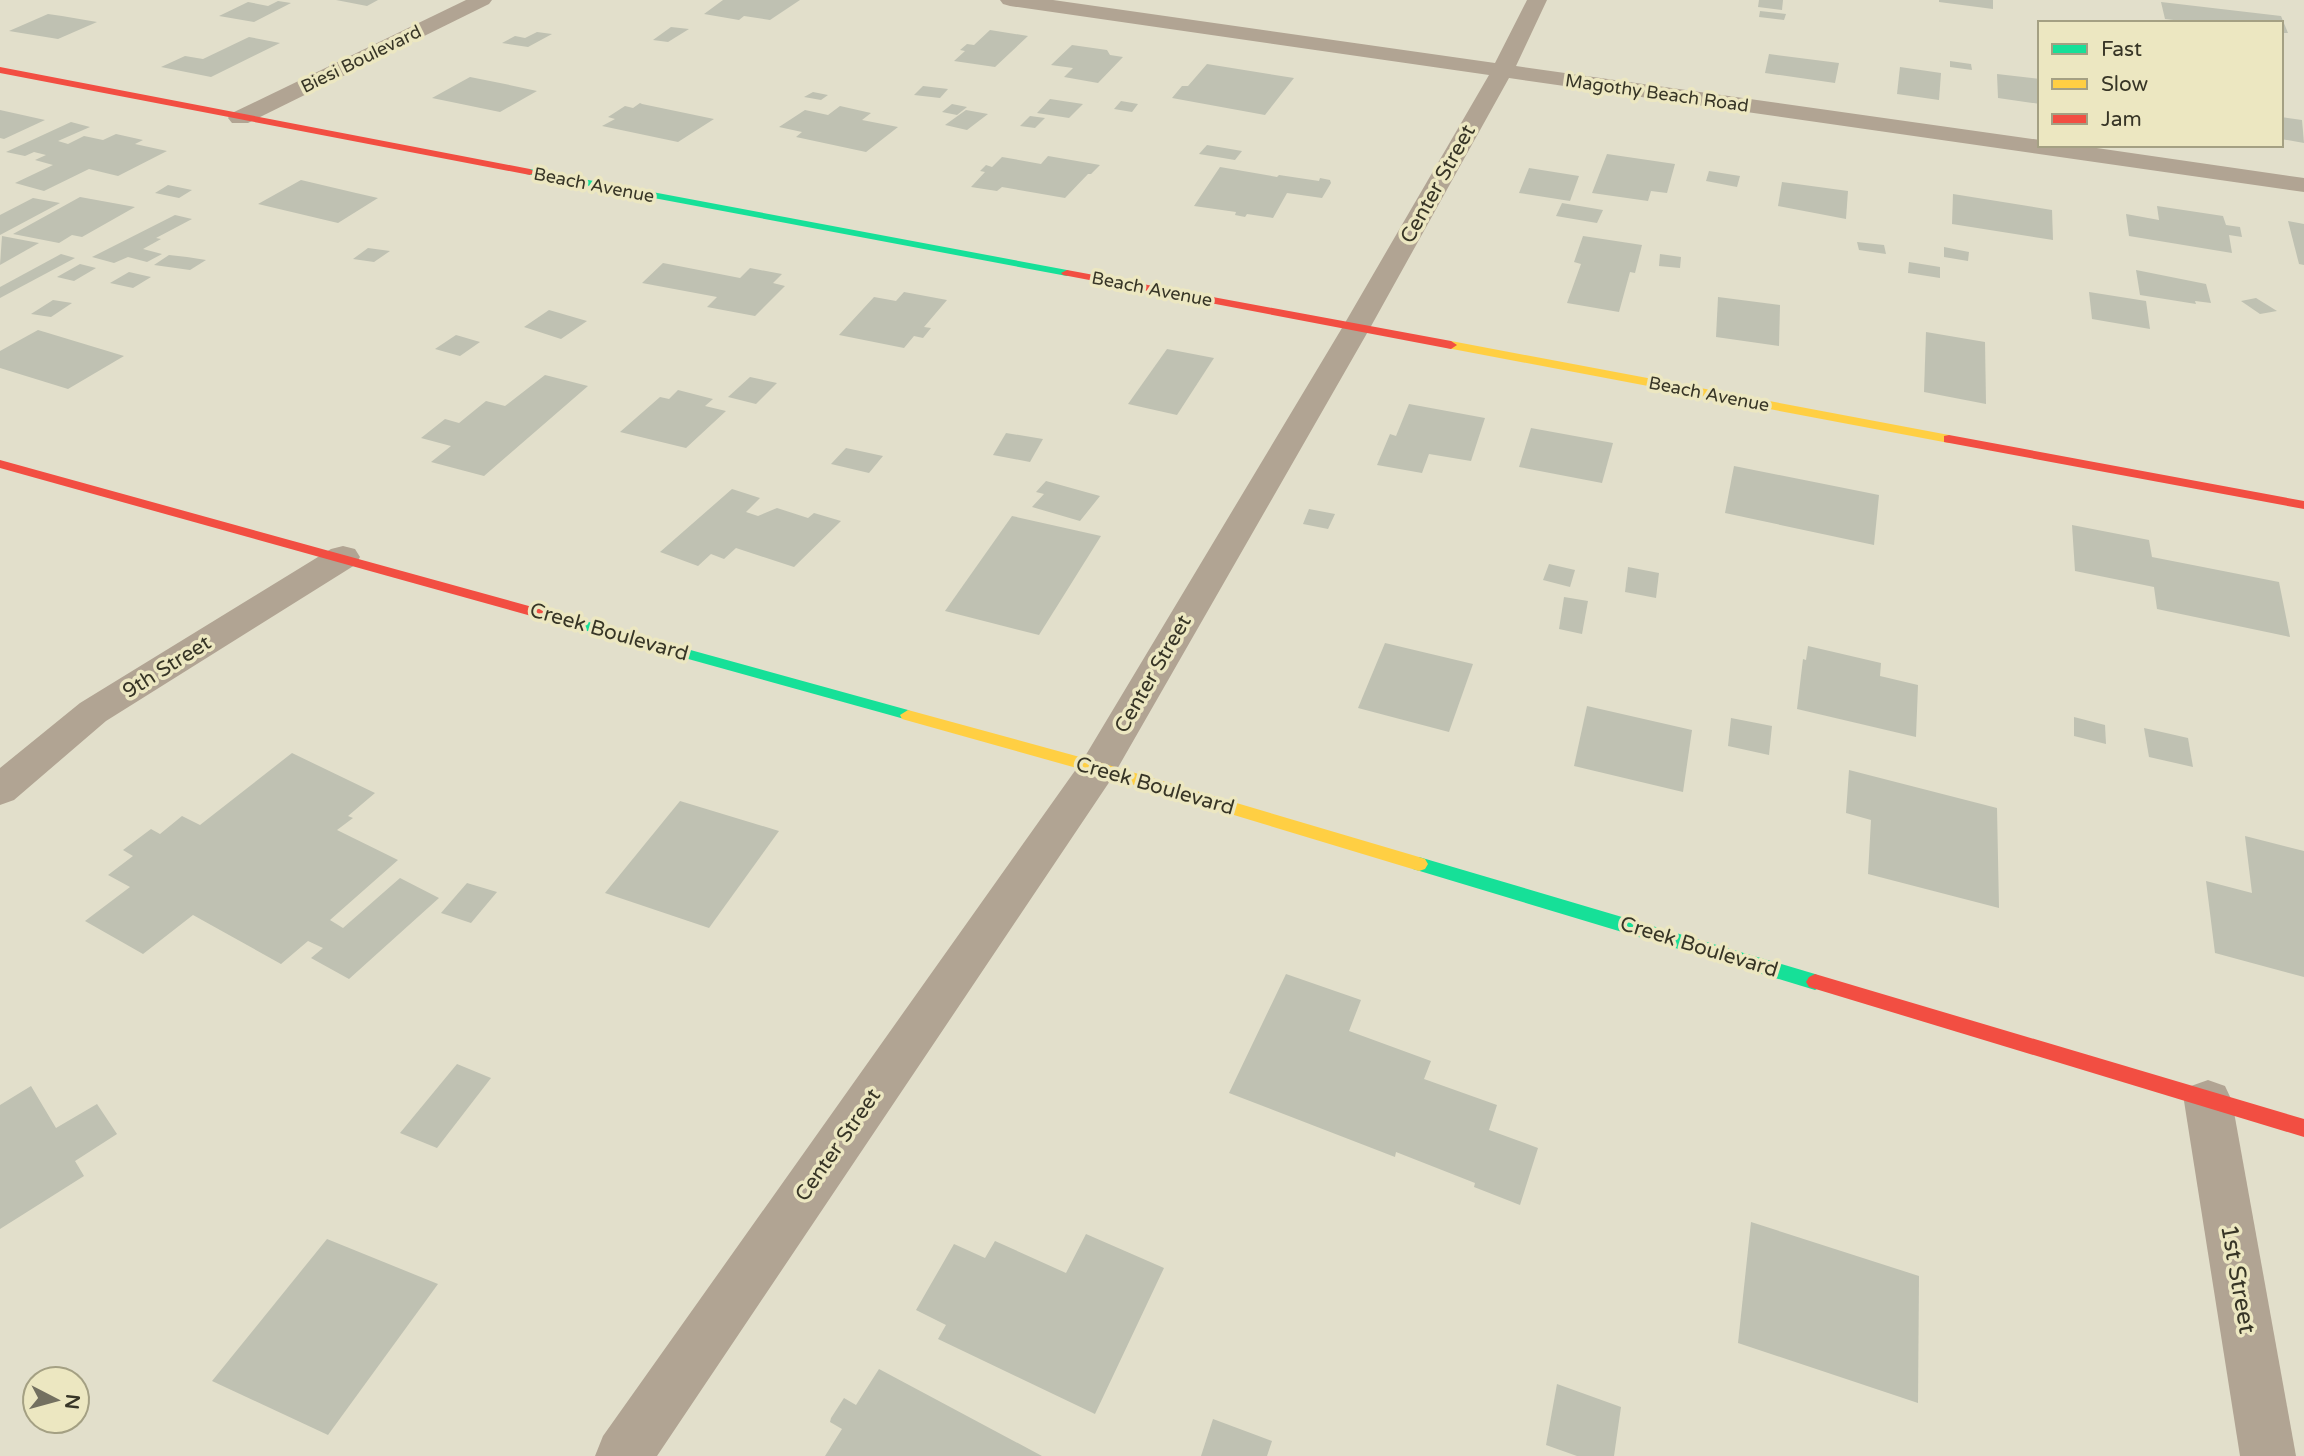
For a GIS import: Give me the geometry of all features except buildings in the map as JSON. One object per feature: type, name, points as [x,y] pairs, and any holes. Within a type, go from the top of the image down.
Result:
[{"type":"street","name":"Biesi Boulevard","points":[[240,118],[482,0]]},
{"type":"street","name":"Magothy Beach Road","points":[[1010,0],[2304,185]]},
{"type":"street","name":"Center Street","points":[[624,1456],[1098,768],[1356,328],[1502,71],[1537,0]]},
{"type":"street","name":"Beach Avenue","points":[[0,70],[240,118],[2304,505]]},
{"type":"street","name":"Creek Boulevard","points":[[0,464],[1098,768],[2304,1128]]},
{"type":"street","name":"9th Street","points":[[0,790],[93,712],[343,557]]},
{"type":"street","name":"1st Street","points":[[2208,1101],[2268,1456]]},
{"type":"traffic: fast","points":[[530,172],[1067,273]]},
{"type":"traffic: fast","points":[[578,624],[908,715]]},
{"type":"traffic: fast","points":[[1419,864],[1815,982]]},
{"type":"traffic: slow","points":[[1451,345],[1949,439]]},
{"type":"traffic: slow","points":[[908,715],[1098,768],[1419,864]]},
{"type":"traffic: jam","points":[[0,70],[530,172]]},
{"type":"traffic: jam","points":[[1067,273],[1451,345]]},
{"type":"traffic: jam","points":[[1949,439],[2304,505]]},
{"type":"traffic: jam","points":[[0,464],[578,624]]},
{"type":"traffic: jam","points":[[1815,982],[2304,1128]]}]
